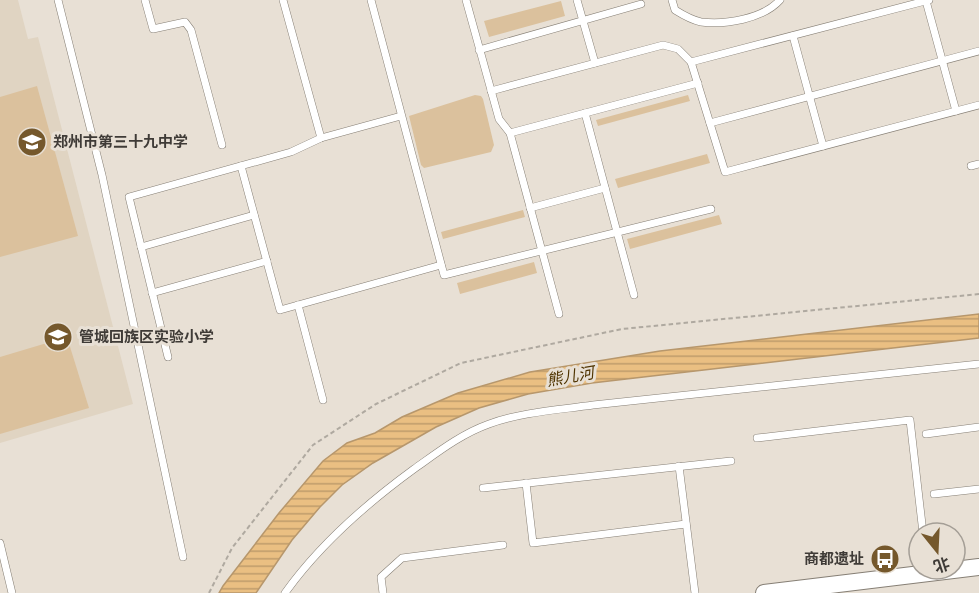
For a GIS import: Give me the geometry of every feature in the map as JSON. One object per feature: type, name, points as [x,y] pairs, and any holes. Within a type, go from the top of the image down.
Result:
[{"type":"street","points":[[764,593],[907,574]]},
{"type":"lane","points":[[58,0],[102,175],[183,556]]},
{"type":"lane","points":[[145,0],[153,28],[185,22],[191,30],[222,145]]},
{"type":"lane","points":[[283,0],[321,138]]},
{"type":"lane","points":[[371,0],[444,275],[711,209]]},
{"type":"lane","points":[[466,0],[498,119],[510,133],[559,314]]},
{"type":"lane","points":[[577,0],[595,63]]},
{"type":"lane","points":[[672,0],[675,10],[701,22],[735,21],[757,15],[776,5],[780,0]]},
{"type":"lane","points":[[692,62],[928,0],[956,111]]},
{"type":"lane","points":[[479,50],[640,4]]},
{"type":"lane","points":[[793,36],[823,146]]},
{"type":"lane","points":[[491,91],[663,45],[678,49],[692,62],[724,172],[979,105]]},
{"type":"lane","points":[[710,123],[979,51]]},
{"type":"lane","points":[[510,133],[698,83]]},
{"type":"lane","points":[[585,113],[634,295]]},
{"type":"lane","points":[[168,357],[129,197],[291,152],[321,138],[402,116]]},
{"type":"lane","points":[[241,166],[280,309],[441,265]]},
{"type":"lane","points":[[530,208],[605,188]]},
{"type":"lane","points":[[141,247],[254,215]]},
{"type":"lane","points":[[152,293],[267,261]]},
{"type":"lane","points":[[298,304],[323,400]]},
{"type":"lane","points":[[285,593],[309,562],[381,494],[445,446],[491,424],[535,413],[593,405],[979,364]]},
{"type":"lane","points":[[757,438],[910,420],[922,521]]},
{"type":"lane","points":[[926,434],[979,427]]},
{"type":"lane","points":[[483,488],[731,461]]},
{"type":"lane","points":[[680,466],[695,593]]},
{"type":"lane","points":[[526,483],[533,543],[686,524]]},
{"type":"lane","points":[[934,494],[979,489]]},
{"type":"lane","points":[[0,543],[12,593]]},
{"type":"lane","points":[[383,593],[381,577],[402,558],[503,545]]},
{"type":"path","points":[[209,593],[232,548],[313,445],[376,404],[461,363],[622,329],[979,294]]},
{"type":"shaded area","points":[[0,0],[18,0],[28,39],[38,37],[133,404],[0,443]]},
{"type":"shaded area","points":[[561,1],[565,16],[489,37],[484,21]]},
{"type":"shaded area","points":[[37,86],[78,236],[0,257],[0,97]]},
{"type":"shaded area","points":[[475,95],[483,99],[494,145],[491,152],[424,168],[421,165],[409,116]]},
{"type":"shaded area","points":[[688,95],[690,101],[598,126],[596,120]]},
{"type":"shaded area","points":[[707,154],[710,163],[618,188],[615,179]]},
{"type":"shaded area","points":[[523,210],[525,217],[443,239],[441,232]]},
{"type":"shaded area","points":[[719,215],[722,224],[630,249],[627,239]]},
{"type":"shaded area","points":[[534,262],[537,273],[460,294],[457,283]]},
{"type":"shaded area","points":[[67,337],[89,408],[0,434],[0,357]]},
{"type":"water","name":"熊儿河","points":[[979,314],[979,338],[592,383],[528,394],[479,408],[436,427],[373,463],[342,485],[292,540],[256,593],[219,593],[279,513],[323,461],[347,443],[375,433],[402,417],[458,393],[530,372],[660,351]]},
{"type":"place","name":"郑州市第三十九中学","points":[[32,142]]},
{"type":"place","name":"管城回族区实验小学","points":[[58,337]]},
{"type":"place","name":"商都遗址","points":[[885,559]]}]
